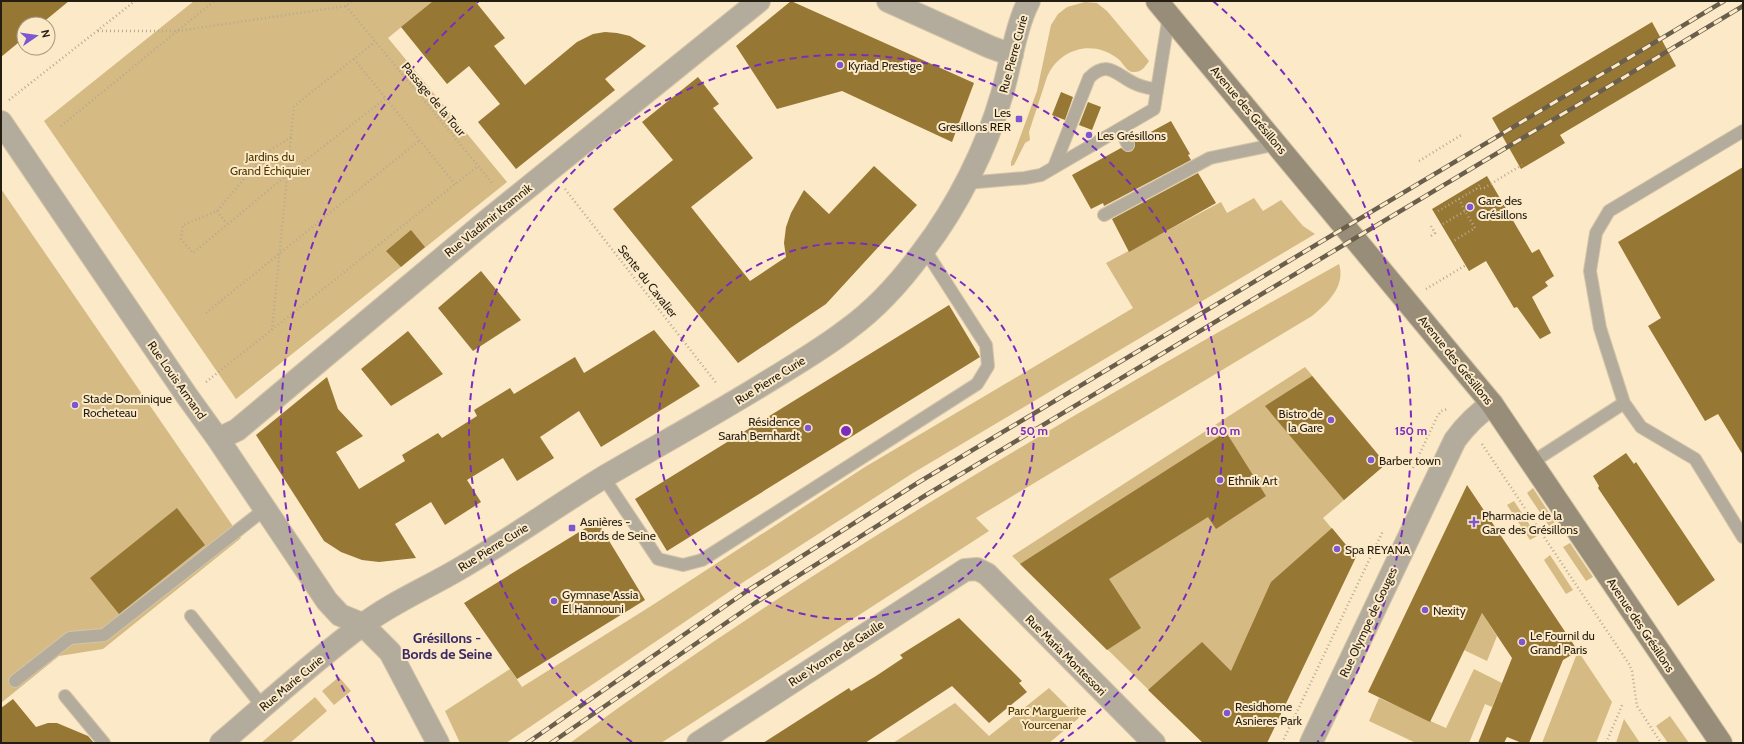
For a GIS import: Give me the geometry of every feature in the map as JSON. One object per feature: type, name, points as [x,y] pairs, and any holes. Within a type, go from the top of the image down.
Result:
[{"type":"main road","name":"Avenue des Grésillons","points":[[1163,8],[1492,404],[1721,743]]},
{"type":"street","name":"Rue Vladimir Kramnik","points":[[218,439],[237,430],[510,202],[759,1]]},
{"type":"street","points":[[888,1],[990,47],[1012,55]]},
{"type":"street","name":"Rue Pierre Curie","points":[[362,624],[412,594],[460,568],[604,478],[732,403],[848,329],[877,305],[900,280],[924,250],[955,204],[966,183],[984,143],[1001,97],[1022,19],[1029,1]]},
{"type":"street","name":"Rue Louis Armand","points":[[1,122],[186,396],[218,439],[327,601],[340,615],[362,624]]},
{"type":"street","name":"Rue Olympe de Gouges","points":[[1311,743],[1455,440],[1466,425],[1492,404]]},
{"type":"street","name":"Rue Yvonne de Gaulle","points":[[698,743],[965,570],[976,568]]},
{"type":"street","name":"Rue Maria Montessori","points":[[976,568],[986,574],[1154,743]]},
{"type":"street","points":[[362,624],[390,652],[438,743]]},
{"type":"street","name":"Rue Marie Curie","points":[[221,743],[362,624]]},
{"type":"lane","points":[[966,183],[1034,177],[1154,109],[1157,90],[1163,8]]},
{"type":"lane","points":[[1054,167],[1089,78],[1094,73],[1107,69],[1114,70],[1135,84],[1157,90]]},
{"type":"lane","points":[[1120,129],[1128,145]]},
{"type":"lane","points":[[1743,131],[1609,211],[1596,233],[1590,271],[1600,328],[1624,403],[1641,427],[1695,459],[1743,537]]},
{"type":"lane","points":[[1104,215],[1149,184],[1210,158],[1277,144]]},
{"type":"lane","points":[[604,478],[658,559],[683,565],[702,560],[977,384],[988,366],[986,345],[924,250]]},
{"type":"lane","points":[[1531,462],[1624,403]]},
{"type":"lane","points":[[15,681],[70,638],[97,637],[104,635],[265,509]]},
{"type":"lane","points":[[190,616],[263,706]]},
{"type":"lane","points":[[65,696],[104,743]]},
{"type":"path","points":[[7,101],[135,1]]},
{"type":"path","points":[[61,126],[214,1]]},
{"type":"path","points":[[98,31],[178,31],[346,6],[352,1]]},
{"type":"path","name":"Passage de la Tour","points":[[346,6],[478,166],[510,202]]},
{"type":"path","points":[[272,331],[294,106],[375,42]]},
{"type":"path","points":[[354,59],[456,184]]},
{"type":"path","points":[[291,137],[266,153],[217,211],[183,225],[180,239],[193,253],[288,174],[386,98]]},
{"type":"path","points":[[1419,161],[1463,134]]},
{"type":"path","points":[[206,312],[420,140]]},
{"type":"path","points":[[1476,189],[1484,188],[1522,165]]},
{"type":"path","points":[[255,166],[288,174]]},
{"type":"path","points":[[186,396],[219,374],[478,166]]},
{"type":"path","name":"Sente du Cavalier","points":[[550,170],[732,403]]},
{"type":"path","points":[[1438,211],[1476,189],[1481,183]]},
{"type":"path","points":[[1452,242],[1475,228],[1459,199]]},
{"type":"path","points":[[1443,224],[1465,210]]},
{"type":"path","points":[[217,211],[227,224]]},
{"type":"path","points":[[1431,226],[1435,233],[1431,236]]},
{"type":"path","points":[[1407,301],[1466,265]]},
{"type":"path","points":[[1481,442],[1629,664],[1632,671],[1638,706],[1661,743]]},
{"type":"path","points":[[1606,743],[1623,703]]},
{"type":"green space","name":"Jardins du Grand Échiquier","points":[[194,1],[433,1],[388,38],[507,182],[236,399],[44,121]]},
{"type":"green space","points":[[1085,2],[1097,3],[1107,11],[1149,61],[1140,71],[1132,72],[1128,70],[1119,59],[1107,52],[1087,48],[1077,50],[1059,60],[1052,67],[1047,77],[1029,132],[1030,140],[1025,143],[1014,165],[1011,166],[1011,162],[1037,91],[1051,25],[1058,14],[1067,7]]},
{"type":"green space","name":"Stade Dominique Rocheteau","points":[[1,189],[241,538],[103,649],[59,656],[1,703]]},
{"type":"green space","points":[[1254,198],[1263,211],[1281,200],[1303,226],[1315,234],[913,473],[742,583],[506,743],[460,743],[445,711],[510,669],[522,687],[651,606],[865,467],[1133,308],[1106,263],[1221,202],[1227,213]]},
{"type":"green space","points":[[1339,264],[1340,280],[1334,294],[1324,306],[1312,316],[976,518],[989,531],[661,743],[570,743],[662,677],[756,613],[947,492],[1142,376]]},
{"type":"green space","points":[[1305,367],[1386,464],[1323,518],[1356,557],[1267,743],[1203,743],[1012,556]]},
{"type":"green space","points":[[1533,488],[1555,522],[1549,526],[1527,493]]},
{"type":"green space","points":[[1514,501],[1537,536],[1530,540],[1507,505]]},
{"type":"green space","points":[[1570,543],[1593,577],[1586,581],[1563,547]]},
{"type":"green space","points":[[1550,555],[1573,590],[1566,594],[1544,560]]},
{"type":"green space","points":[[1482,613],[1497,636],[1487,661],[1464,650]]},
{"type":"green space","points":[[1578,651],[1612,702],[1596,743],[1542,743]]},
{"type":"green space","points":[[1474,669],[1502,683],[1492,707],[1485,704],[1469,743],[1416,743],[1369,721],[1379,698],[1446,728]]},
{"type":"green space","points":[[339,677],[351,691],[334,705],[322,691]]},
{"type":"green space","name":"Parc Marguerite Yourcenar","points":[[1049,688],[1079,718],[1049,743],[893,743],[955,703],[989,736]]},
{"type":"green space","points":[[315,697],[327,711],[290,743],[261,743]]},
{"type":"green space","points":[[1670,716],[1689,743],[1668,743],[1656,726]]},
{"type":"green space","points":[[1624,719],[1640,743],[1616,743]]},
{"type":"building","points":[[1,1],[69,1],[51,16],[16,16],[16,45],[1,57]]},
{"type":"building","points":[[433,1],[475,1],[505,38],[494,46],[525,85],[577,42],[593,34],[605,32],[617,33],[630,36],[646,46],[605,79],[615,90],[516,169],[478,122],[500,104],[469,66],[447,84],[401,27]]},
{"type":"building","name":"Kyriad Prestige","points":[[791,1],[974,83],[952,142],[842,91],[777,109],[736,46]]},
{"type":"building","points":[[1652,22],[1676,66],[1560,135],[1565,143],[1521,169],[1492,118]]},
{"type":"building","points":[[698,77],[719,104],[713,108],[753,158],[691,207],[750,281],[786,257],[784,243],[786,227],[791,213],[804,190],[829,214],[874,166],[917,205],[826,304],[738,363],[613,209],[673,160],[642,122]]},
{"type":"building","points":[[1061,92],[1073,97],[1065,120],[1052,115]]},
{"type":"building","points":[[1088,102],[1101,107],[1092,130],[1079,125]]},
{"type":"building","points":[[1171,121],[1190,154],[1188,155],[1191,160],[1104,206],[1103,203],[1091,209],[1072,175],[1121,148],[1127,152],[1132,151],[1135,146],[1134,141]]},
{"type":"building","points":[[1743,167],[1743,455],[1718,414],[1705,421],[1648,326],[1661,318],[1618,242]]},
{"type":"building","points":[[1198,173],[1216,203],[1129,252],[1112,219]]},
{"type":"building","points":[[1487,176],[1532,253],[1539,249],[1554,276],[1545,282],[1548,286],[1532,297],[1551,333],[1540,339],[1517,307],[1514,308],[1486,261],[1469,271],[1432,209]]},
{"type":"building","points":[[411,230],[425,247],[401,267],[386,251]]},
{"type":"building","points":[[481,271],[521,320],[473,351],[438,308]]},
{"type":"building","name":"Résidence Sarah Bernhardt","points":[[949,305],[980,357],[667,551],[635,499]]},
{"type":"building","points":[[654,330],[700,386],[601,447],[579,411],[540,437],[554,458],[517,481],[503,458],[467,480],[481,502],[445,525],[431,502],[395,524],[416,558],[379,562],[362,560],[341,552],[324,541],[256,435],[327,377],[338,409],[363,436],[336,452],[359,489],[405,461],[402,455],[438,433],[442,438],[477,416],[474,410],[510,388],[514,394],[575,357],[584,373]]},
{"type":"building","points":[[408,331],[443,374],[391,406],[361,369]]},
{"type":"building","points":[[1312,376],[1386,464],[1344,500],[1265,406]]},
{"type":"building","points":[[1226,432],[1266,496],[1216,529],[1208,517],[1109,579],[1141,628],[1107,650],[1020,564]]},
{"type":"building","points":[[1626,453],[1634,464],[1636,462],[1715,580],[1678,606],[1598,488],[1599,486],[1593,476]]},
{"type":"building","points":[[1467,485],[1578,651],[1563,660],[1529,743],[1522,743],[1507,737],[1504,743],[1478,743],[1512,658],[1482,613],[1430,722],[1368,692]]},
{"type":"building","points":[[177,508],[205,545],[119,614],[90,578]]},
{"type":"building","name":"Gymnase Assia El Hannouni","points":[[597,521],[645,600],[517,679],[464,603]]},
{"type":"building","points":[[1332,528],[1356,557],[1267,743],[1203,743],[1148,690],[1202,642],[1231,671],[1271,582]]},
{"type":"building","points":[[959,618],[1022,681],[1019,683],[1027,692],[989,723],[952,686],[865,743],[763,743],[849,688],[851,691],[876,676],[903,658],[900,655]]},
{"type":"building","points":[[13,699],[36,727],[48,723],[57,723],[88,736],[94,743],[1,743],[1,708]]},
{"type":"railway","points":[[527,743],[747,591],[919,482],[1724,1]]},
{"type":"railway","points":[[551,743],[755,603],[926,495],[1743,6]]},
{"type":"place","name":"Kyriad Prestige","points":[[840,65]]},
{"type":"place","name":"Les Gresillons RER","points":[[1019,119]]},
{"type":"place","name":"Les Grésillons","points":[[1089,135]]},
{"type":"place","name":"Gare des Grésillons","points":[[1470,207]]},
{"type":"place","name":"Stade Dominique Rocheteau","points":[[75,405]]},
{"type":"place","name":"Bistro de la Gare","points":[[1331,420]]},
{"type":"place","name":"Résidence Sarah Bernhardt","points":[[808,428]]},
{"type":"place","name":"Barber town","points":[[1371,460]]},
{"type":"place","name":"Ethnik Art","points":[[1220,480]]},
{"type":"place","name":"Pharmacie de la Gare des Grésillons","points":[[1474,522]]},
{"type":"place","name":"Asnières - Bords de Seine","points":[[572,528]]},
{"type":"place","name":"Spa REYANA","points":[[1337,549]]},
{"type":"place","name":"Gymnase Assia El Hannouni","points":[[554,601]]},
{"type":"place","name":"Nexity","points":[[1425,610]]},
{"type":"place","name":"Le Fournil du Grand Paris","points":[[1522,642]]},
{"type":"place","name":"Residhome Asnieres Park","points":[[1227,713]]},
{"type":"district","name":"Grésillons - Bords de Seine","points":[[447,646]]}]
